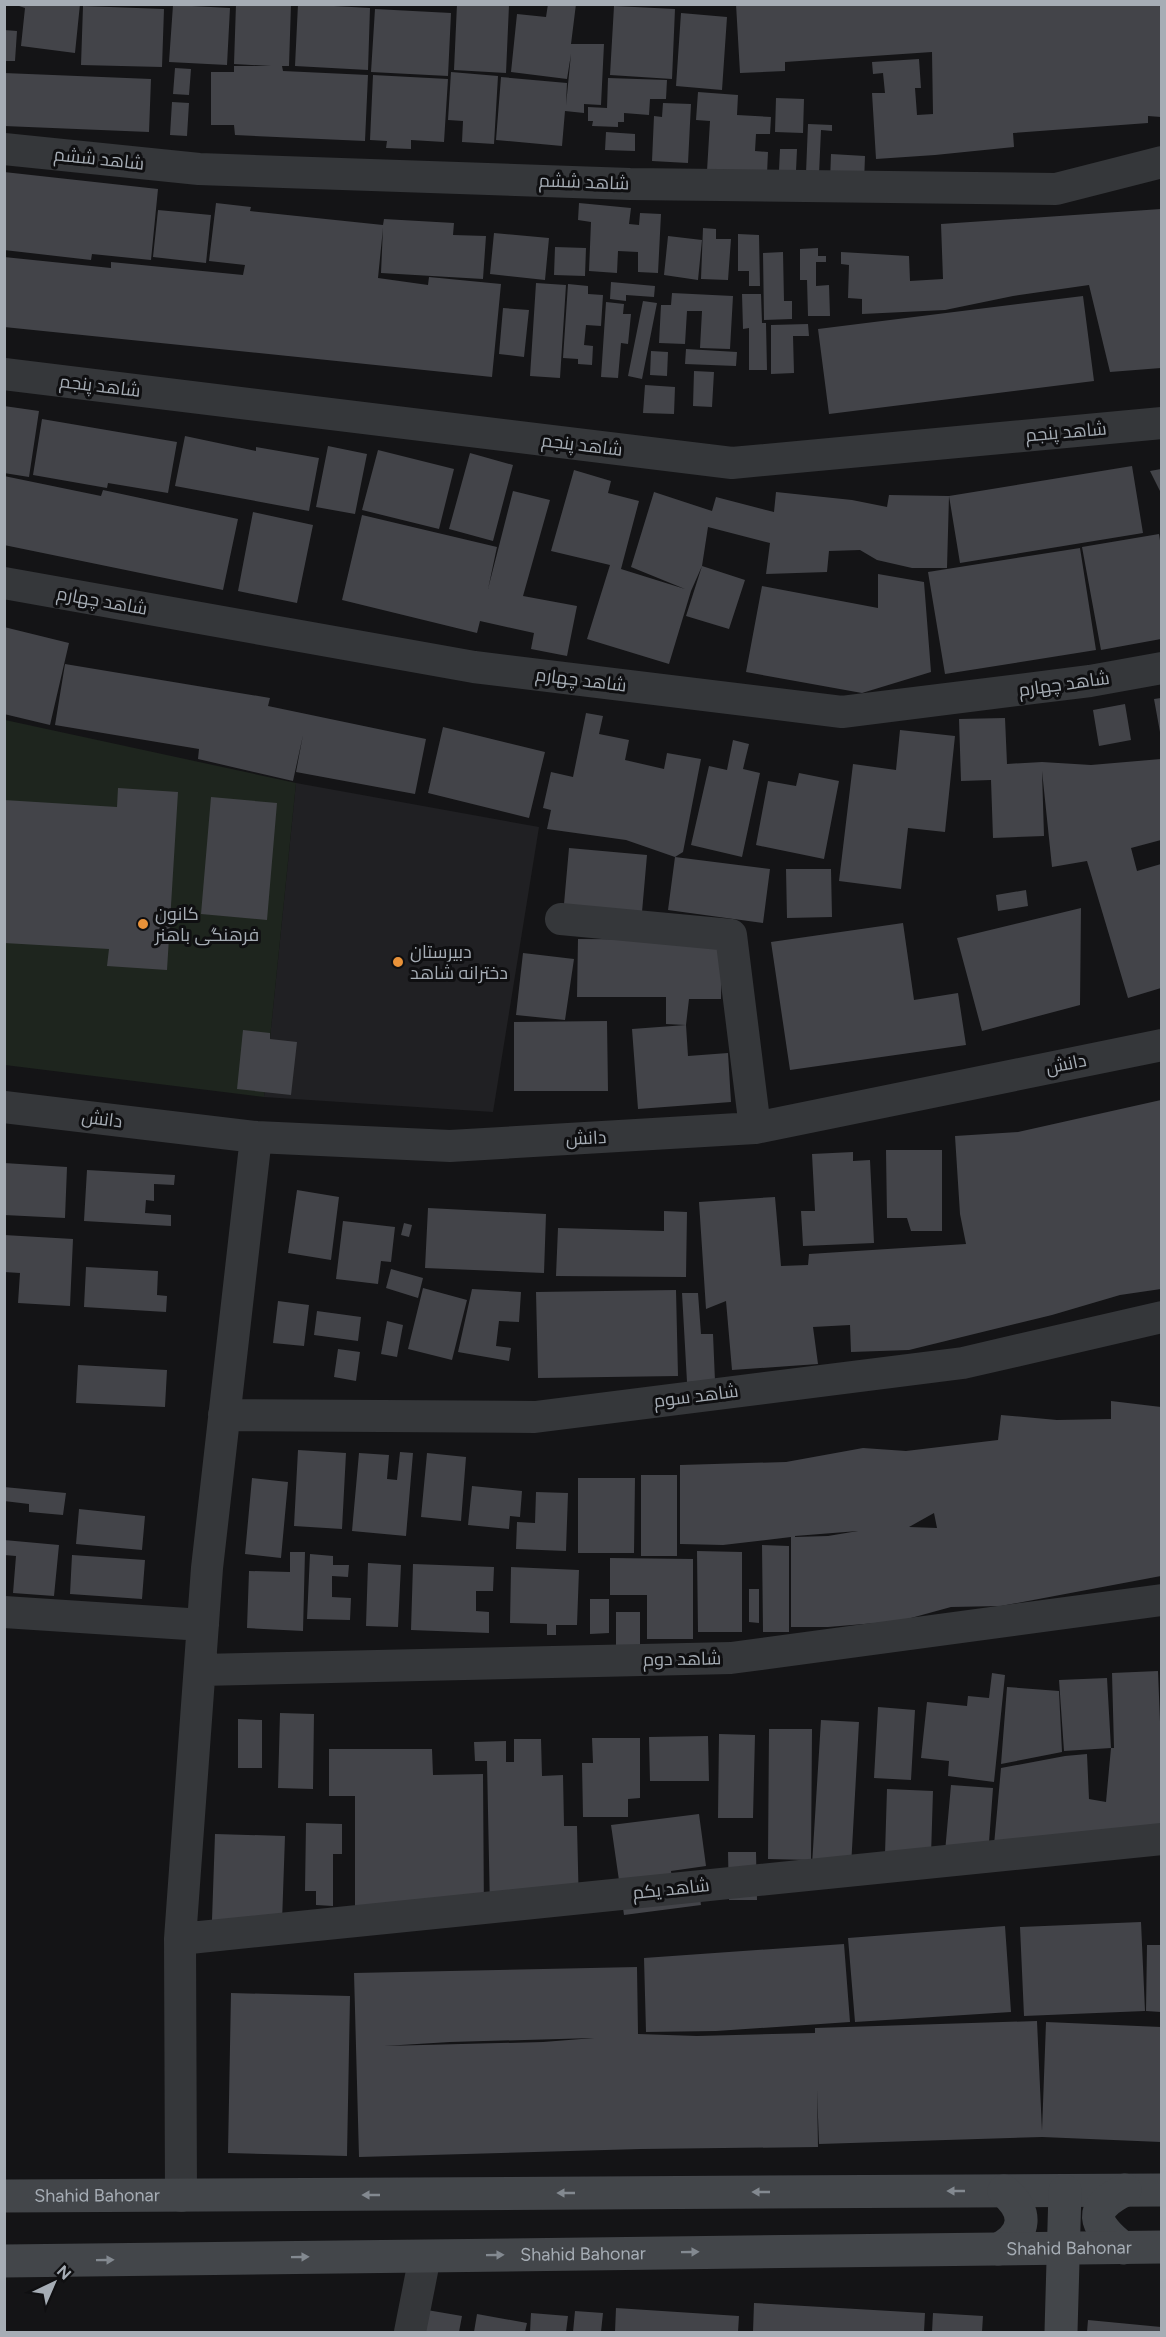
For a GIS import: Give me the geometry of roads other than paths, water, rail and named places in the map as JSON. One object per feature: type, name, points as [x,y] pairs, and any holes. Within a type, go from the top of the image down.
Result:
[{"type":"main road","points":[[1123,2248],[1108,2236],[1098,2219],[1100,2208],[1105,2201],[1125,2190]]},
{"type":"main road","name":"Shahid Bahonar","points":[[4,2196],[1161,2190]]},
{"type":"main road","points":[[999,2249],[1017,2236],[1021,2225],[1019,2209],[1004,2191]]},
{"type":"main road","points":[[1061,2332],[1065,2191]]},
{"type":"main road","name":"Shahid Bahonar","points":[[4,2261],[1161,2247]]},
{"type":"street","name":"شاهد ششم","points":[[4,149],[199,169],[630,184],[1056,189],[1161,162]]},
{"type":"street","name":"شاهد پنجم","points":[[4,374],[732,463],[1161,423]]},
{"type":"street","name":"شاهد چهارم","points":[[4,584],[474,667],[842,712],[1090,681],[1161,668]]},
{"type":"street","points":[[561,919],[731,935],[755,1128]]},
{"type":"street","name":"دانش","points":[[4,1107],[256,1137],[450,1146],[755,1128],[1161,1045]]},
{"type":"street","points":[[181,2196],[180,1939],[207,1568],[256,1137]]},
{"type":"street","name":"شاهد سوم","points":[[224,1415],[535,1417],[963,1363],[1161,1317]]},
{"type":"street","name":"شاهد دوم","points":[[200,1670],[731,1658],[1161,1600]]},
{"type":"street","points":[[4,1612],[203,1624]]},
{"type":"street","name":"شاهد یکم","points":[[180,1939],[1161,1839]]},
{"type":"street","points":[[410,2332],[425,2256]]},
{"type":"place","name":"کانون فرهنگی باهنر","points":[[143,924]]},
{"type":"place","name":"دبیرستان دخترانه شاهد","points":[[398,962]]}]
